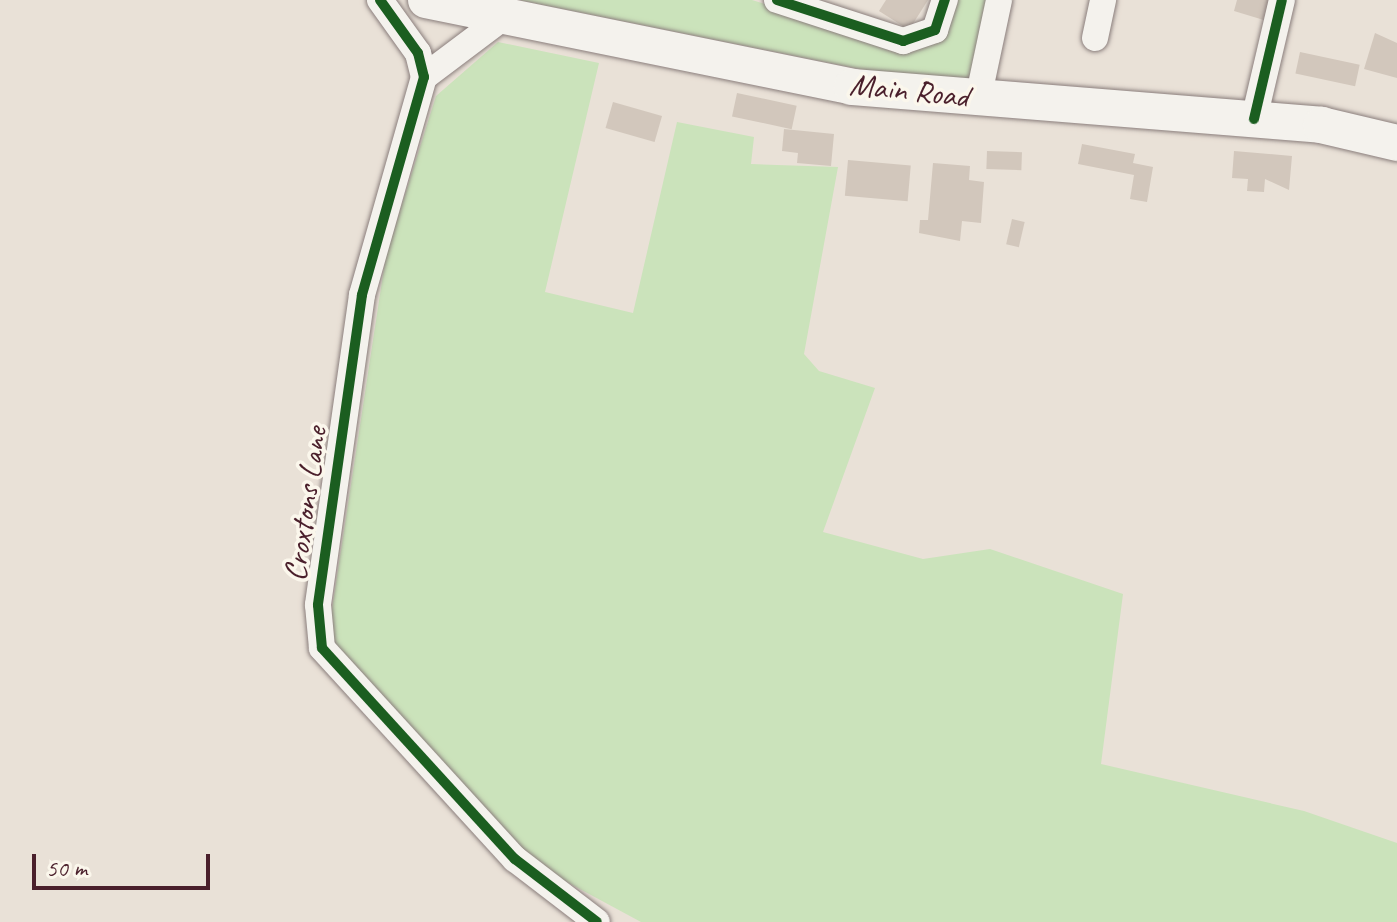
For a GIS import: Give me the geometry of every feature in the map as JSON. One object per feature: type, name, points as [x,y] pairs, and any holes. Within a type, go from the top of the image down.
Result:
[{"type":"main road","name":"Main Road","points":[[426,0],[852,87],[1254,119],[1397,143]]},
{"type":"street","points":[[380,0],[418,53],[424,77],[504,17]]},
{"type":"street","points":[[777,0],[903,41],[935,30],[945,0]]},
{"type":"street","points":[[978,99],[999,0]]},
{"type":"street","points":[[1095,38],[1103,0]]},
{"type":"street","points":[[1254,119],[1282,0]]},
{"type":"street","name":"Croxtons Lane","points":[[424,77],[362,295],[317,627],[338,673],[444,787],[515,859],[597,922]]},
{"type":"green space","points":[[519,0],[752,0],[901,47],[957,0],[992,0],[968,91]]},
{"type":"green space","points":[[498,42],[599,63],[545,292],[633,313],[677,122],[754,137],[751,164],[838,167],[804,354],[819,371],[875,388],[823,532],[923,559],[990,549],[1123,594],[1101,764],[1304,811],[1397,843],[1397,922],[641,922],[539,867],[336,652],[330,622],[386,255],[436,96]]},
{"type":"building","points":[[886,0],[928,0],[909,30],[879,11]]},
{"type":"building","points":[[1237,0],[1274,0],[1267,21],[1234,11]]},
{"type":"building","points":[[1375,33],[1397,43],[1397,78],[1364,69]]},
{"type":"building","points":[[1300,52],[1360,65],[1355,86],[1295,74]]},
{"type":"building","points":[[737,93],[797,106],[792,129],[732,116]]},
{"type":"building","points":[[613,102],[662,116],[655,142],[606,128]]},
{"type":"building","points":[[784,129],[834,134],[831,166],[797,163],[798,153],[782,151]]},
{"type":"building","points":[[1082,144],[1135,154],[1133,163],[1153,167],[1147,202],[1130,199],[1134,175],[1078,164]]},
{"type":"building","points":[[987,151],[1022,152],[1021,170],[986,169]]},
{"type":"building","points":[[1234,151],[1292,156],[1289,190],[1265,179],[1264,192],[1247,191],[1248,179],[1232,178]]},
{"type":"building","points":[[848,160],[911,165],[908,201],[845,196]]},
{"type":"building","points":[[933,163],[970,166],[969,180],[984,182],[981,223],[962,221],[960,241],[919,233],[920,220],[928,220]]},
{"type":"building","points":[[1012,219],[1025,222],[1019,247],[1006,244]]},
{"type":"cycle path","points":[[380,0],[418,53],[424,77],[362,295],[318,605],[322,648],[515,859],[597,922]]},
{"type":"cycle path","points":[[777,0],[903,41],[935,30],[945,0]]},
{"type":"cycle path","points":[[1254,119],[1282,0]]}]
